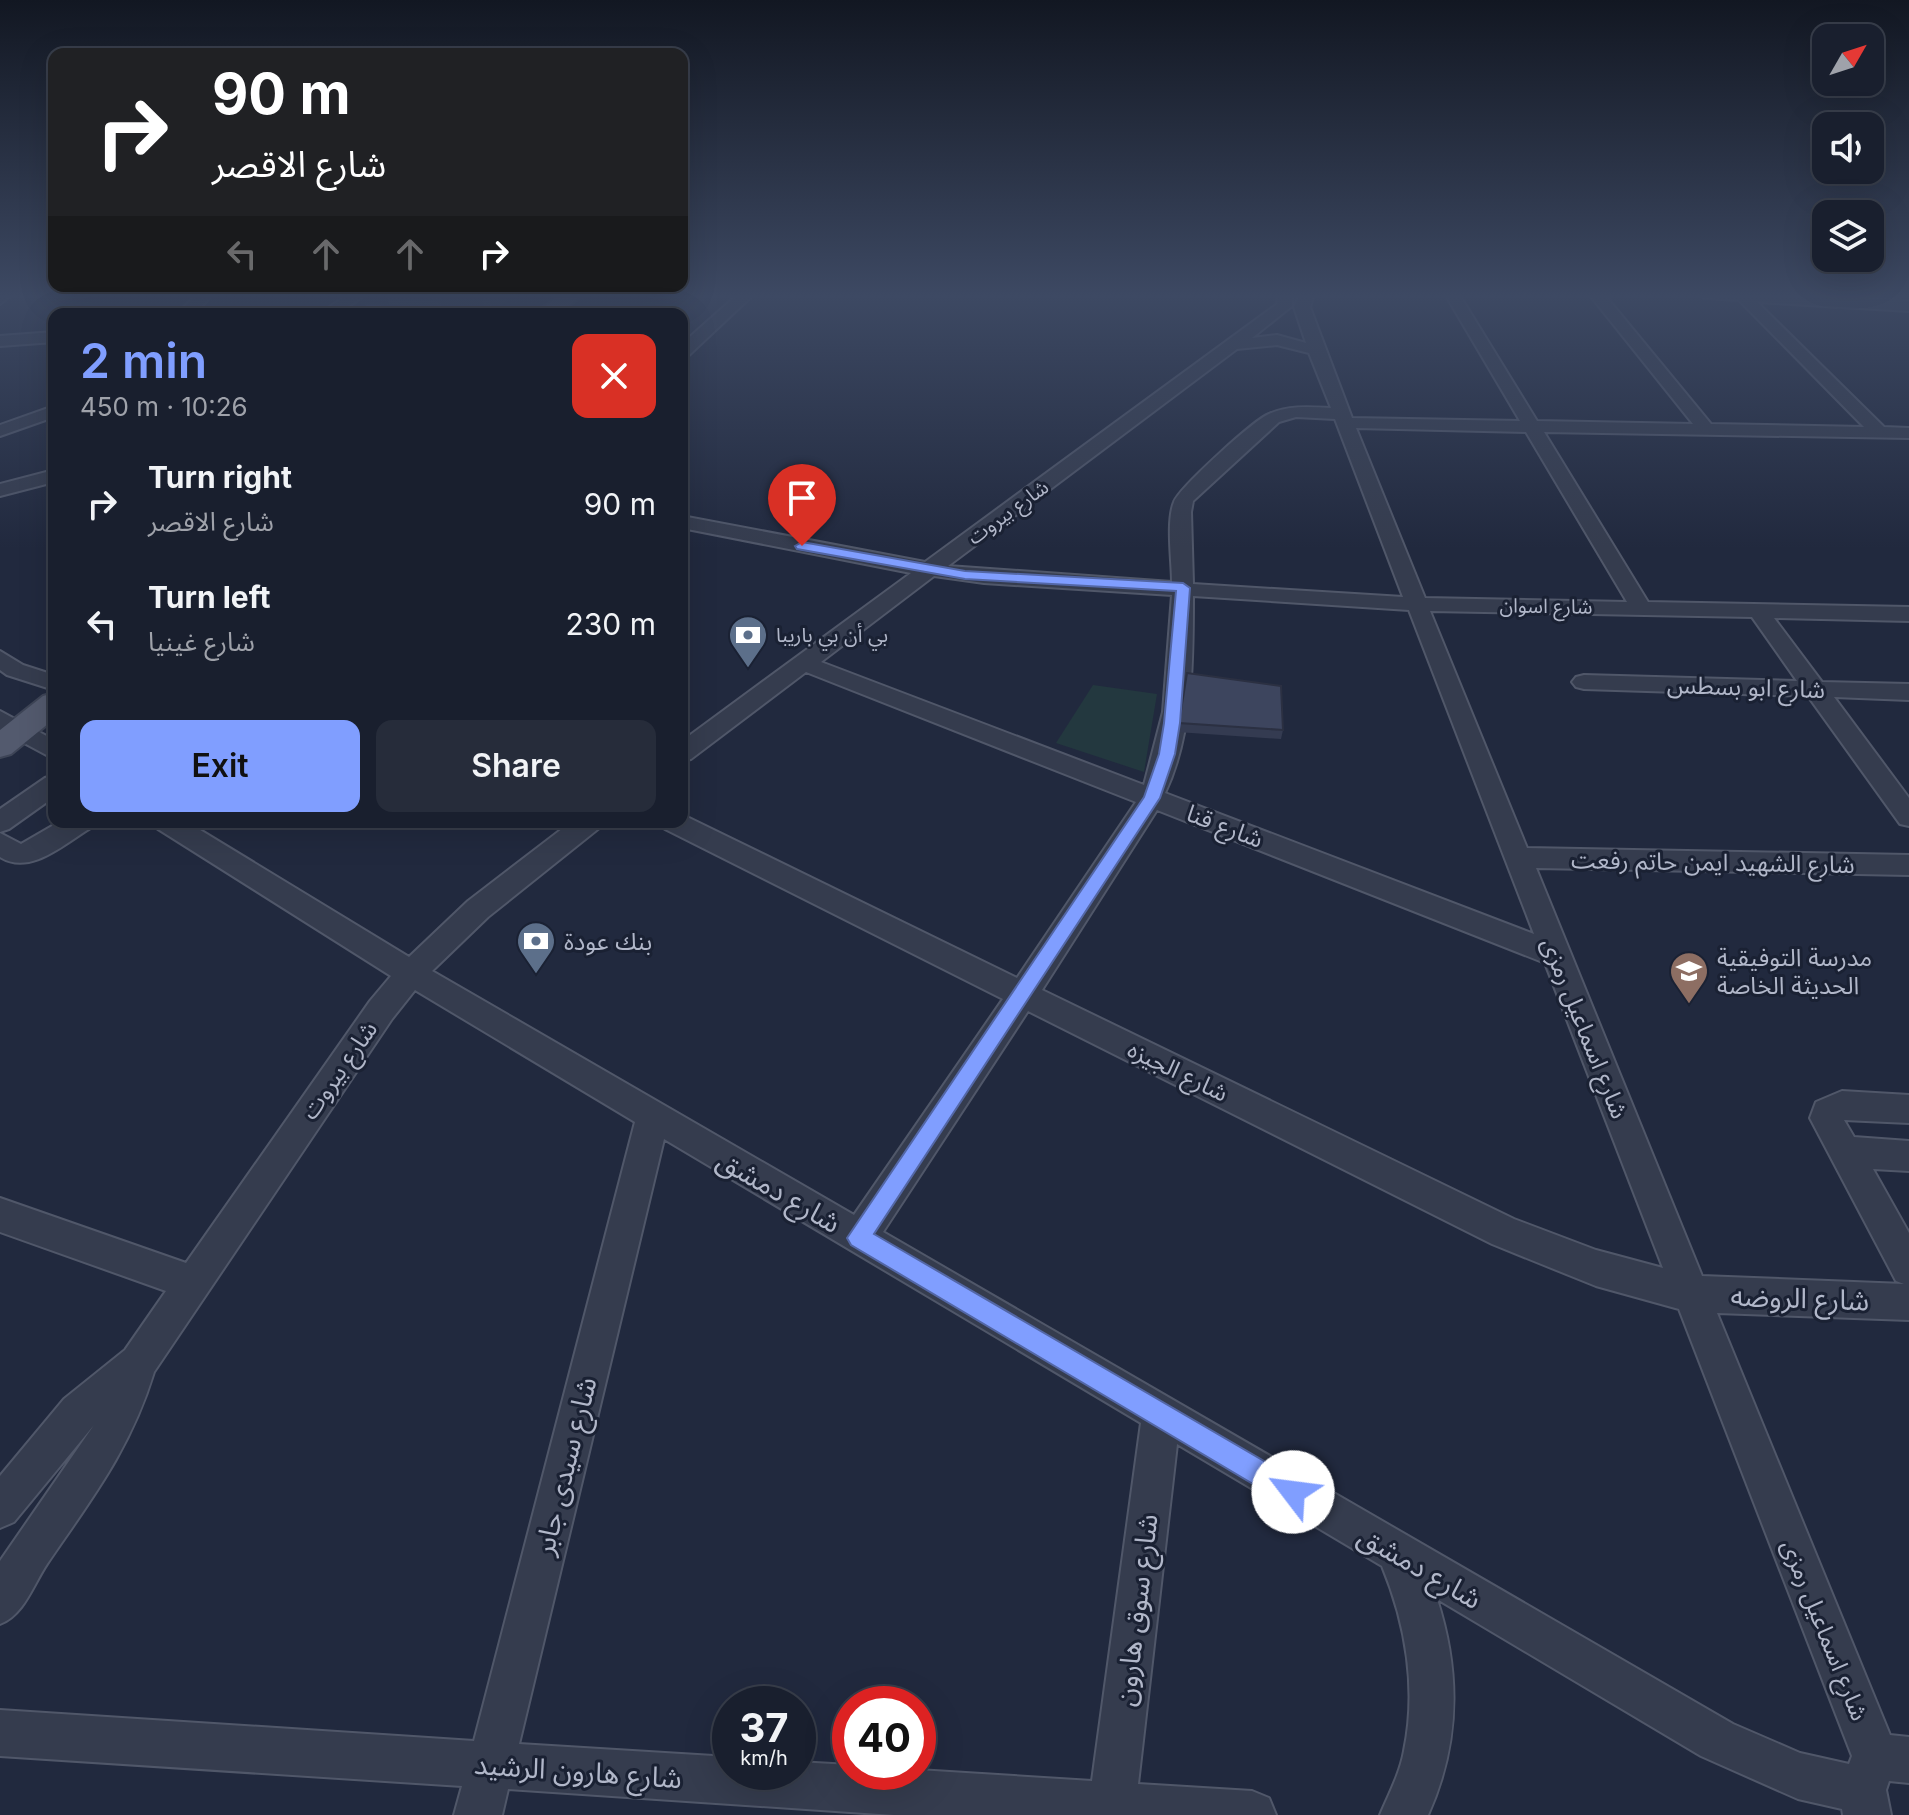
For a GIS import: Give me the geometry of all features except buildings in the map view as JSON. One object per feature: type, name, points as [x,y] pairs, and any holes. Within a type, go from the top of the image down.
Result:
[{"type":"main road","points":[[7,732],[48,707]]},
{"type":"street","name":"شارع بيروت","points":[[693,732],[803,663],[1186,379]]},
{"type":"street","name":"شارع اسماعيل رمزى","points":[[1327,379],[1692,1294],[1879,1782]]},
{"type":"street","points":[[1503,379],[1641,608]]},
{"type":"street","points":[[1665,379],[1706,429]]},
{"type":"street","points":[[1826,379],[1879,432]]},
{"type":"street","points":[[859,1238],[1152,798],[1167,754],[1172,723],[1183,588],[1181,512],[1191,490],[1278,416],[1296,412],[1343,419],[1532,427],[1909,433]]},
{"type":"street","points":[[0,431],[48,413]]},
{"type":"street","points":[[0,490],[48,478]]},
{"type":"street","name":"شارع اسوان","points":[[688,523],[928,570],[984,577],[1417,604],[1909,614]]},
{"type":"street","points":[[1758,611],[1909,817]]},
{"type":"street","points":[[0,658],[15,670],[48,681]]},
{"type":"street","name":"شارع قنا","points":[[803,663],[1556,955]]},
{"type":"street","name":"شارع ابو بسطس","points":[[1584,682],[1909,692]]},
{"type":"street","points":[[7,732],[48,749]]},
{"type":"street","points":[[0,822],[48,788]]},
{"type":"street","points":[[0,843],[14,853],[25,854],[70,828]]},
{"type":"street","name":"شارع دمشق","points":[[177,828],[410,973],[1398,1554],[1749,1756],[1798,1776],[1879,1782]]},
{"type":"street","name":"شارع بيروت","points":[[0,1603],[16,1574],[100,1452],[123,1406],[138,1363],[367,1029],[410,973],[481,904],[581,828]]},
{"type":"street","name":"شارع الجيزه","points":[[686,828],[1524,1241],[1628,1279],[1692,1294]]},
{"type":"street","name":"شارع الشهيد ايمن حاتم رفعت","points":[[1518,858],[1909,865]]},
{"type":"street","points":[[1909,1109],[1833,1107],[1826,1118],[1909,1268]]},
{"type":"street","name":"شارع سيدى جابر","points":[[478,1815],[653,1116]]},
{"type":"street","points":[[1843,1152],[1909,1156]]},
{"type":"street","points":[[0,1215],[192,1283]]},
{"type":"street","name":"شارع الروضه","points":[[1692,1294],[1909,1302]]},
{"type":"street","name":"شارع بيروت","points":[[0,1508],[78,1413],[138,1363]]},
{"type":"street","name":"شارع سوق هارون","points":[[1112,1806],[1161,1415]]},
{"type":"street","points":[[1398,1554],[1421,1615],[1432,1680],[1431,1724],[1424,1767],[1404,1815]]},
{"type":"street","name":"شارع هارون الرشيد","points":[[0,1733],[1252,1815]]},
{"type":"shaded area","points":[[1093,685],[1157,694],[1144,772],[1056,743]]},
{"type":"place","name":"بي أن بي باريبا","points":[[748,669]]},
{"type":"place","name":"بنك عودة","points":[[536,975]]},
{"type":"place","name":"مدرسة التوفيقية الحديثة الخاصة","points":[[1689,1005]]},
{"type":"route","points":[[802,546],[965,575],[1183,588],[1172,723],[1167,754],[1152,798],[859,1238],[1293,1492]]}]
